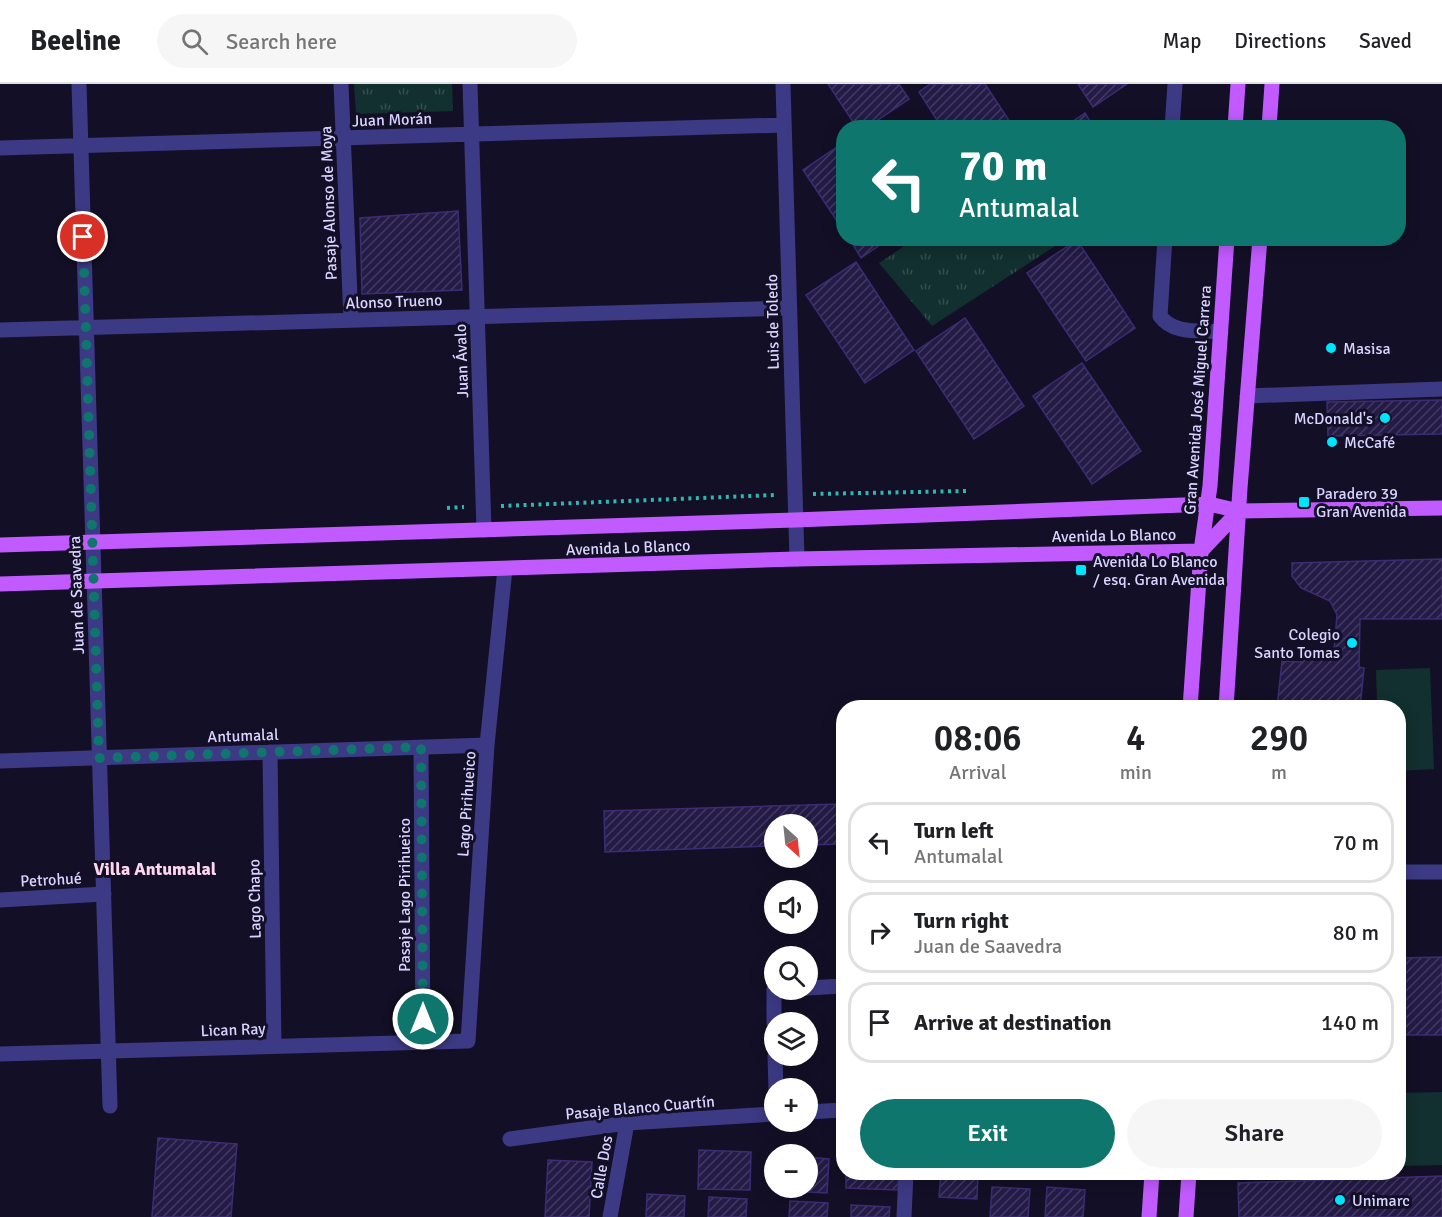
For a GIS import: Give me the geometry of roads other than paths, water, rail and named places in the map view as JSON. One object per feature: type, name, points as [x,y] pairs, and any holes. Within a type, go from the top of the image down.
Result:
[{"type":"main road","points":[[1236,120],[1238,84]]},
{"type":"main road","points":[[1270,120],[1272,84]]},
{"type":"main road","name":"Gran Avenida José Miguel Carrera","points":[[1191,700],[1201,551],[1209,504],[1226,246]]},
{"type":"main road","points":[[1227,700],[1259,246]]},
{"type":"main road","name":"Avenida Lo Blanco","points":[[0,545],[795,520],[1209,504],[1239,511],[1442,508]]},
{"type":"main road","points":[[1201,551],[1239,511]]},
{"type":"main road","name":"Avenida Lo Blanco","points":[[0,584],[797,560],[1201,551]]},
{"type":"main road","points":[[1149,1217],[1152,1180]]},
{"type":"main road","points":[[1186,1217],[1189,1180]]},
{"type":"street","name":"Juan de Saavedra","points":[[79,84],[110,1106]]},
{"type":"street","name":"Pasaje Alonso de Moya","points":[[341,84],[351,321]]},
{"type":"street","name":"Juan Ávalo","points":[[470,84],[484,530]]},
{"type":"street","name":"Luis de Toledo","points":[[783,84],[797,560]]},
{"type":"street","points":[[1172,120],[1174,84]]},
{"type":"street","name":"Juan Morán","points":[[0,148],[784,125]]},
{"type":"street","points":[[1164,246],[1160,316],[1166,324],[1176,329],[1221,332]]},
{"type":"street","name":"Alonso Trueno","points":[[0,330],[789,308]]},
{"type":"street","points":[[1247,396],[1442,389]]},
{"type":"street","name":"Lago Pirihueico","points":[[468,1041],[488,745],[505,570]]},
{"type":"street","name":"Antumalal","points":[[0,761],[488,745]]},
{"type":"street","name":"Pasaje Lago Pirihueico","points":[[421,747],[423,1042]]},
{"type":"street","name":"Lago Chapo","points":[[270,752],[274,1046]]},
{"type":"street","points":[[1406,872],[1442,872]]},
{"type":"street","name":"Petrohué","points":[[0,900],[104,894]]},
{"type":"street","points":[[818,987],[836,986]]},
{"type":"street","name":"Lican Ray","points":[[0,1054],[468,1041]]},
{"type":"street","points":[[818,1111],[836,1110]]},
{"type":"street","name":"Pasaje Blanco Cuartín","points":[[510,1139],[627,1123],[764,1115]]},
{"type":"street","name":"Calle Dos","points":[[610,1217],[627,1123]]},
{"type":"street","points":[[904,1217],[906,1180]]},
{"type":"place","name":"Masisa","points":[[1331,348]]},
{"type":"place","name":"McDonald's","points":[[1385,418]]},
{"type":"place","name":"McCafé","points":[[1332,442]]},
{"type":"place","name":"Paradero 39 Gran Avenida","points":[[1304,502]]},
{"type":"place","name":"Avenida Lo Blanco / esq. Gran Avenida","points":[[1081,570]]},
{"type":"place","name":"Colegio Santo Tomas","points":[[1352,643]]},
{"type":"place","name":"Unimarc","points":[[1340,1200]]},
{"type":"district","name":"Villa Antumalal","points":[[155,869]]}]
